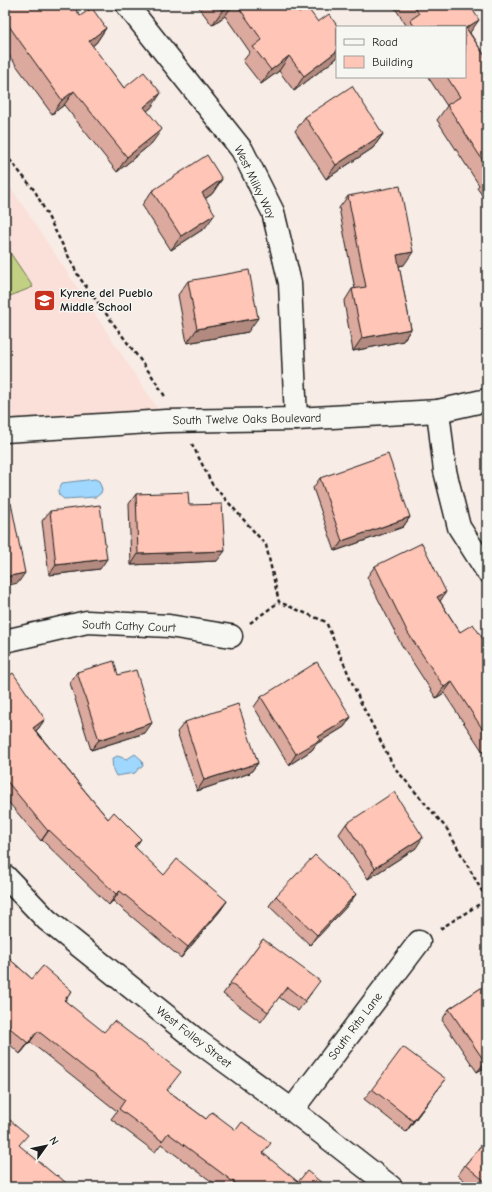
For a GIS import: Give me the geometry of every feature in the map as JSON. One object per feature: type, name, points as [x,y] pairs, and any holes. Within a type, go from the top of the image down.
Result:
[{"type":"street","name":"West Milky Way","points":[[127,5],[242,150],[273,212],[290,283],[296,419]]},
{"type":"street","name":"South Twelve Oaks Boulevard","points":[[5,431],[180,421],[296,419],[438,411],[487,400]]},
{"type":"street","points":[[438,411],[445,471],[459,527],[487,571]]},
{"type":"street","name":"South Cathy Court","points":[[5,641],[87,622],[169,626],[231,636]]},
{"type":"street","name":"West Folley Street","points":[[5,876],[53,924],[199,1042],[292,1110],[391,1187]]},
{"type":"street","name":"South Rita Lane","points":[[292,1110],[419,942]]},
{"type":"path","points":[[5,154],[34,191],[79,277],[152,376],[180,421],[212,484],[266,545],[279,602]]},
{"type":"path","points":[[231,636],[279,602]]},
{"type":"path","points":[[279,602],[326,622],[360,701],[394,767],[447,829],[487,900],[419,942]]},
{"type":"shaded area","name":"Kyrene del Pueblo Middle School","points":[[5,179],[166,421],[5,431]]},
{"type":"green space","points":[[5,245],[33,287],[5,298]]},
{"type":"water","points":[[95,479],[99,481],[102,489],[101,493],[96,497],[64,499],[59,495],[58,491],[62,483]]},
{"type":"water","points":[[135,754],[142,760],[143,766],[135,773],[116,776],[113,770],[112,759],[117,756],[127,759]]},
{"type":"building","points":[[5,5],[73,5],[80,16],[92,8],[106,28],[89,41],[124,88],[144,72],[161,93],[144,107],[162,129],[127,157],[74,91],[62,100],[5,20]]},
{"type":"building","points":[[218,5],[231,5],[222,11]]},
{"type":"building","points":[[237,5],[293,5],[299,13],[307,7],[318,22],[329,14],[337,26],[336,26],[336,52],[304,76],[289,56],[271,70],[253,47],[262,40]]},
{"type":"building","points":[[413,5],[470,5],[479,20],[466,28],[466,26],[414,26],[410,20],[419,14]]},
{"type":"building","points":[[466,28],[487,59],[487,167],[447,105],[460,97],[448,78],[466,78]]},
{"type":"building","points":[[352,86],[383,134],[336,165],[305,117]]},
{"type":"building","points":[[207,155],[222,179],[202,193],[215,214],[181,236],[152,191]]},
{"type":"building","points":[[400,186],[413,252],[397,255],[411,329],[362,338],[352,289],[366,287],[348,196]]},
{"type":"building","points":[[249,270],[258,318],[197,329],[188,281]]},
{"type":"building","points":[[388,454],[410,517],[342,541],[320,478]]},
{"type":"building","points":[[188,492],[189,505],[222,504],[225,551],[138,554],[136,494]]},
{"type":"building","points":[[11,503],[25,573],[5,577],[5,504]]},
{"type":"building","points":[[100,505],[107,559],[56,565],[50,511]]},
{"type":"building","points":[[422,543],[446,592],[437,597],[460,632],[473,624],[487,645],[487,736],[452,682],[444,687],[408,633],[375,566]]},
{"type":"building","points":[[114,661],[118,675],[136,670],[152,723],[99,740],[77,672]]},
{"type":"building","points":[[317,662],[351,717],[318,737],[320,740],[296,754],[261,697]]},
{"type":"building","points":[[13,673],[45,719],[33,728],[108,819],[114,812],[141,839],[134,846],[164,875],[177,859],[227,901],[188,947],[120,891],[116,894],[49,830],[48,831],[5,779],[5,679]]},
{"type":"building","points":[[238,704],[258,763],[204,780],[185,722]]},
{"type":"building","points":[[394,792],[423,837],[375,868],[346,824]]},
{"type":"building","points":[[315,855],[356,894],[317,935],[276,896]]},
{"type":"building","points":[[5,930],[10,935],[5,941]]},
{"type":"building","points":[[263,939],[320,981],[305,1001],[287,987],[268,1012],[230,983]]},
{"type":"building","points":[[5,955],[32,979],[43,966],[72,991],[64,1000],[104,1032],[114,1021],[181,1072],[167,1090],[206,1119],[212,1112],[236,1130],[242,1122],[271,1143],[263,1153],[298,1182],[307,1171],[327,1187],[240,1187],[168,1133],[162,1141],[119,1109],[125,1100],[38,1031],[28,1043],[5,1024]]},
{"type":"building","points":[[487,984],[487,1060],[485,1062],[449,1009]]},
{"type":"building","points":[[403,1047],[446,1079],[413,1121],[372,1089]]},
{"type":"building","points":[[5,1116],[28,1135],[19,1145],[71,1187],[5,1187]]},
{"type":"building","points":[[487,1138],[487,1183],[465,1165]]},
{"type":"place","name":"Kyrene del Pueblo Middle School","points":[[45,300]]}]
